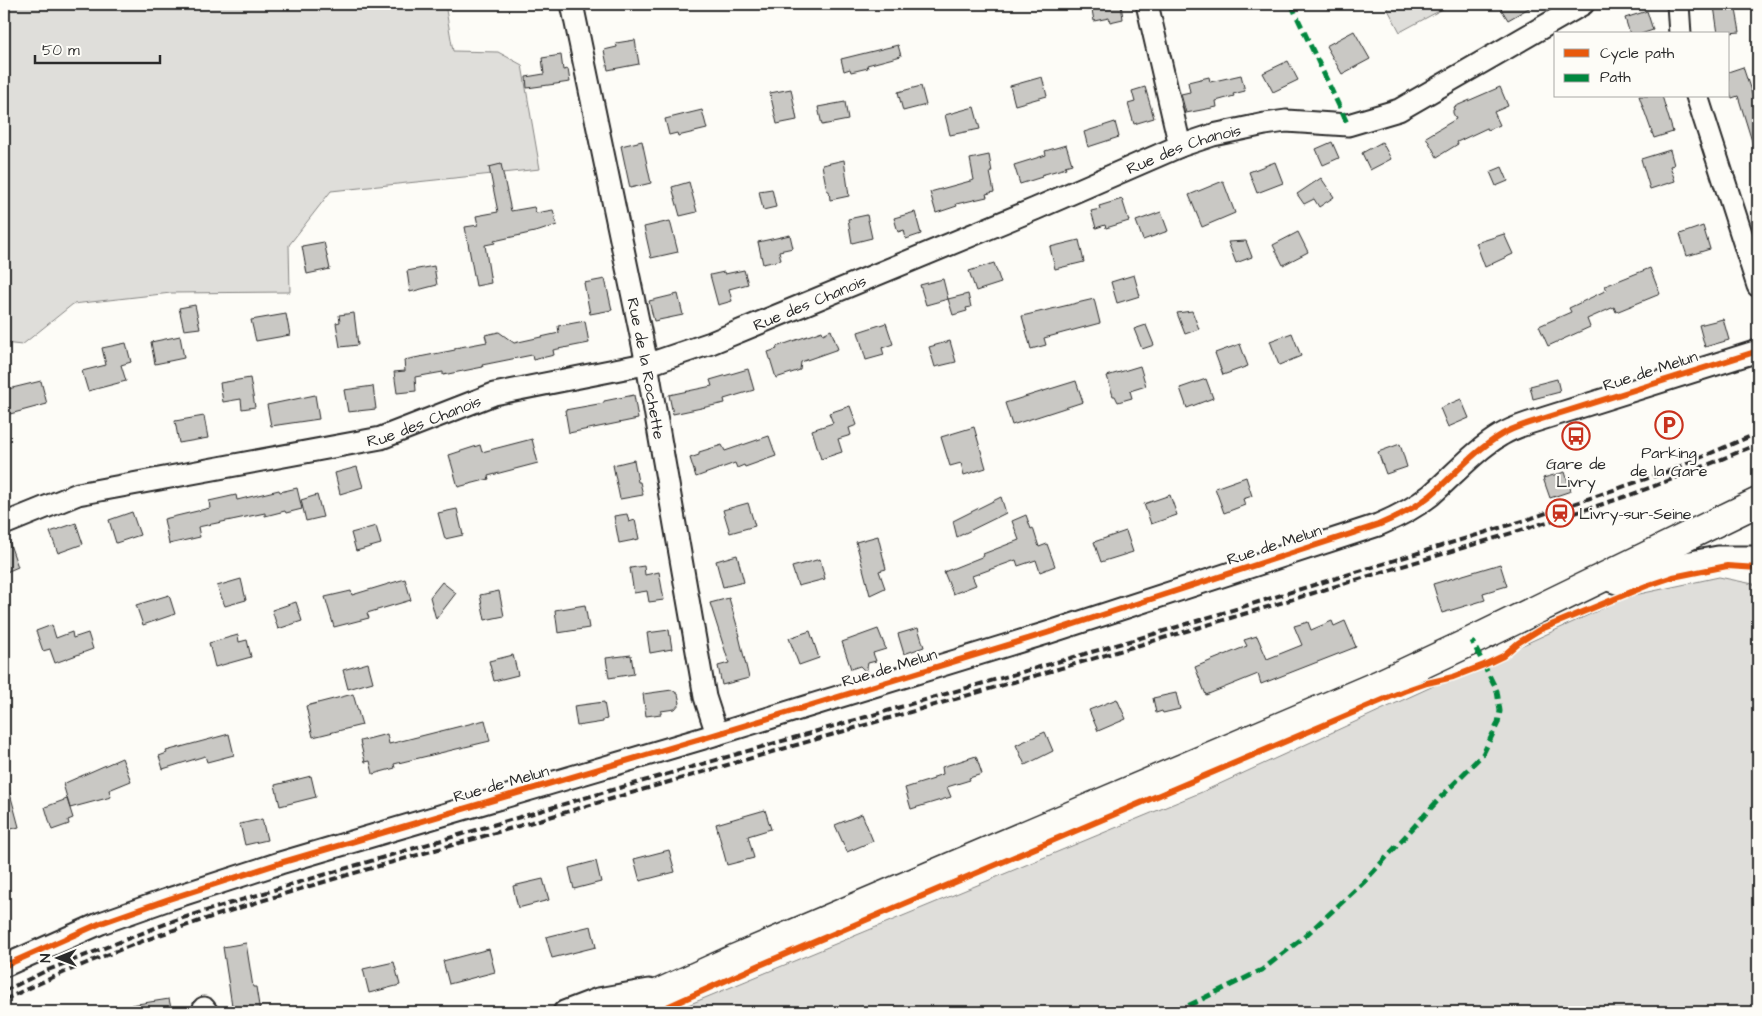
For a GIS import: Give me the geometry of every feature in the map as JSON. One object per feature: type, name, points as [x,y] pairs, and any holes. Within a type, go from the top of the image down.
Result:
[{"type":"main road","points":[[617,1012],[669,987],[1360,692],[1472,641],[1758,502]]},
{"type":"street","name":"Rue de la Rochette","points":[[572,4],[647,364],[705,697],[717,734]]},
{"type":"street","points":[[1147,4],[1180,146]]},
{"type":"street","name":"Rue des Chanois","points":[[4,524],[78,494],[381,438],[494,394],[647,364],[711,343],[1035,209],[1180,146],[1213,135],[1265,124],[1286,121],[1348,125],[1399,110],[1583,4]]},
{"type":"street","points":[[1678,4],[1680,32]]},
{"type":"street","points":[[1698,98],[1758,286]]},
{"type":"street","name":"Rue de Melun","points":[[4,966],[101,923],[289,860],[717,734],[1047,633],[1378,525],[1397,517],[1431,495],[1476,453],[1502,434],[1529,423],[1758,351]]},
{"type":"street","points":[[1602,578],[1617,583],[1680,564],[1718,558],[1758,557]]},
{"type":"street","points":[[564,1012],[598,999],[669,987]]},
{"type":"shaded area","points":[[4,4],[445,4],[453,51],[498,52],[522,65],[540,169],[331,191],[289,245],[290,292],[171,293],[73,304],[22,345],[4,343]]},
{"type":"shaded area","points":[[1385,4],[1452,4],[1400,32]]},
{"type":"shaded area","points":[[1719,577],[1758,585],[1758,1012],[671,1012],[1202,792],[1630,596]]},
{"type":"building","points":[[1091,4],[1121,4],[1123,19],[1110,22],[1109,18],[1094,21]]},
{"type":"building","points":[[1498,4],[1536,4],[1508,20]]},
{"type":"building","points":[[1735,4],[1740,32],[1718,32],[1714,6]]},
{"type":"building","points":[[1647,11],[1653,30],[1629,32],[1625,18]]},
{"type":"building","points":[[1354,31],[1370,59],[1342,74],[1326,46]]},
{"type":"building","points":[[635,40],[639,64],[608,70],[604,50],[617,47],[616,43]]},
{"type":"building","points":[[898,45],[901,56],[867,65],[868,68],[851,72],[850,69],[844,71],[841,59]]},
{"type":"building","points":[[561,55],[563,70],[568,69],[570,82],[527,88],[526,77],[544,74],[542,58]]},
{"type":"building","points":[[1288,61],[1298,80],[1273,92],[1263,73]]},
{"type":"building","points":[[1743,67],[1758,112],[1758,151],[1755,151],[1738,96],[1732,98],[1730,93],[1730,71]]},
{"type":"building","points":[[1241,75],[1245,91],[1216,101],[1217,107],[1186,113],[1181,94],[1190,92],[1188,82],[1209,77],[1210,82]]},
{"type":"building","points":[[1042,77],[1047,96],[1015,105],[1010,86]]},
{"type":"building","points":[[921,86],[926,105],[903,111],[898,92]]},
{"type":"building","points":[[1145,87],[1154,118],[1134,124],[1128,104],[1135,102],[1132,91]]},
{"type":"building","points":[[1500,87],[1508,106],[1494,112],[1500,125],[1488,130],[1487,128],[1457,142],[1458,144],[1437,157],[1426,137],[1456,119],[1453,113],[1454,107]]},
{"type":"building","points":[[791,89],[797,120],[777,124],[770,93]]},
{"type":"building","points":[[1640,98],[1663,98],[1673,132],[1654,138]]},
{"type":"building","points":[[845,102],[848,120],[822,125],[818,107]]},
{"type":"building","points":[[974,107],[980,129],[950,135],[945,115]]},
{"type":"building","points":[[702,110],[707,129],[678,136],[677,133],[669,135],[665,119]]},
{"type":"building","points":[[1115,122],[1119,137],[1088,147],[1084,132]]},
{"type":"building","points":[[642,141],[651,183],[630,188],[621,146]]},
{"type":"building","points":[[1332,142],[1339,158],[1323,165],[1316,149]]},
{"type":"building","points":[[1382,142],[1391,159],[1370,170],[1362,153]]},
{"type":"building","points":[[1066,145],[1072,164],[1065,166],[1066,168],[1041,175],[1042,177],[1020,184],[1014,165],[1046,155],[1045,151]]},
{"type":"building","points":[[1670,150],[1674,165],[1670,166],[1675,181],[1650,189],[1641,159]]},
{"type":"building","points":[[989,155],[994,192],[986,194],[987,197],[956,204],[957,206],[936,213],[930,192],[974,180],[970,159]]},
{"type":"building","points":[[844,160],[849,196],[830,200],[822,165]]},
{"type":"building","points":[[1275,162],[1283,183],[1257,193],[1249,172]]},
{"type":"building","points":[[501,164],[511,211],[534,207],[536,213],[553,210],[557,225],[485,245],[491,283],[476,286],[465,227],[478,225],[476,216],[498,212],[489,167]]},
{"type":"building","points":[[1502,167],[1508,181],[1496,186],[1490,172]]},
{"type":"building","points":[[1321,178],[1334,197],[1319,207],[1314,199],[1304,204],[1297,194]]},
{"type":"building","points":[[1223,181],[1235,213],[1202,227],[1189,195]]},
{"type":"building","points":[[689,182],[697,212],[680,216],[672,187]]},
{"type":"building","points":[[772,189],[776,207],[763,210],[759,191]]},
{"type":"building","points":[[1122,199],[1129,221],[1106,228],[1105,225],[1096,228],[1091,211],[1100,209],[1099,206]]},
{"type":"building","points":[[915,212],[921,234],[906,239],[904,230],[898,232],[894,218]]},
{"type":"building","points":[[1161,212],[1168,231],[1143,240],[1136,221]]},
{"type":"building","points":[[867,215],[872,238],[852,243],[848,219]]},
{"type":"building","points":[[670,221],[678,252],[651,258],[644,227]]},
{"type":"building","points":[[1703,226],[1710,249],[1687,256],[1680,234]]},
{"type":"building","points":[[1298,232],[1308,252],[1283,265],[1273,245]]},
{"type":"building","points":[[1504,234],[1513,254],[1485,267],[1476,243]]},
{"type":"building","points":[[790,235],[793,248],[779,251],[781,260],[763,264],[758,242]]},
{"type":"building","points":[[1079,240],[1084,262],[1055,269],[1050,247]]},
{"type":"building","points":[[1246,241],[1252,257],[1236,263],[1228,242]]},
{"type":"building","points":[[324,242],[330,269],[307,274],[302,246]]},
{"type":"building","points":[[994,263],[1001,283],[976,291],[969,271]]},
{"type":"building","points":[[434,266],[437,285],[410,292],[407,271]]},
{"type":"building","points":[[1650,268],[1660,294],[1616,312],[1614,307],[1587,319],[1590,327],[1548,346],[1539,326],[1571,312],[1569,308],[1607,290],[1605,286]]},
{"type":"building","points":[[744,270],[748,284],[729,289],[732,301],[718,305],[710,275]]},
{"type":"building","points":[[1134,275],[1140,296],[1117,303],[1111,282]]},
{"type":"building","points":[[605,279],[612,310],[590,314],[584,283]]},
{"type":"building","points":[[943,279],[948,299],[926,305],[920,285]]},
{"type":"building","points":[[678,294],[683,315],[654,321],[649,301]]},
{"type":"building","points":[[968,294],[971,307],[966,308],[967,311],[953,315],[948,299]]},
{"type":"building","points":[[1094,299],[1100,323],[1044,338],[1046,345],[1031,349],[1022,316]]},
{"type":"building","points":[[195,305],[200,328],[184,330],[179,308]]},
{"type":"building","points":[[1192,311],[1199,329],[1185,334],[1177,313]]},
{"type":"building","points":[[354,313],[358,345],[340,347],[336,323],[340,322],[339,315]]},
{"type":"building","points":[[286,314],[290,335],[256,341],[251,320]]},
{"type":"building","points":[[1723,319],[1729,340],[1705,347],[1699,325]]},
{"type":"building","points":[[585,321],[589,343],[553,350],[554,355],[533,360],[532,355],[443,375],[443,372],[415,377],[416,391],[397,393],[394,372],[405,371],[404,360],[487,342],[485,335],[499,332],[514,343],[559,333],[558,326]]},
{"type":"building","points":[[886,323],[893,344],[882,348],[884,355],[866,360],[858,332]]},
{"type":"building","points":[[1146,325],[1154,345],[1142,349],[1134,329]]},
{"type":"building","points":[[831,330],[838,349],[801,362],[800,370],[776,378],[768,352],[777,349],[776,347],[822,331],[823,334]]},
{"type":"building","points":[[1292,333],[1301,356],[1279,365],[1270,341]]},
{"type":"building","points":[[180,336],[184,358],[155,364],[151,342]]},
{"type":"building","points":[[950,341],[956,362],[935,367],[929,347]]},
{"type":"building","points":[[126,343],[131,362],[121,365],[126,381],[88,391],[82,371],[106,365],[102,348]]},
{"type":"building","points":[[1240,344],[1248,366],[1223,375],[1215,353]]},
{"type":"building","points":[[1140,366],[1146,386],[1130,391],[1132,398],[1118,402],[1115,396],[1113,396],[1107,376]]},
{"type":"building","points":[[748,369],[754,390],[724,399],[725,403],[673,414],[669,395],[712,386],[710,380]]},
{"type":"building","points":[[250,378],[255,407],[242,409],[241,399],[223,402],[220,383]]},
{"type":"building","points":[[1206,379],[1213,398],[1187,408],[1180,388]]},
{"type":"building","points":[[1557,379],[1560,392],[1533,399],[1530,386]]},
{"type":"building","points":[[41,381],[47,404],[10,414],[4,390]]},
{"type":"building","points":[[1076,381],[1083,402],[1012,425],[1005,403]]},
{"type":"building","points":[[373,386],[376,409],[348,412],[344,390]]},
{"type":"building","points":[[315,395],[319,419],[271,426],[267,405]]},
{"type":"building","points":[[634,395],[638,419],[569,433],[565,410]]},
{"type":"building","points":[[1461,399],[1469,418],[1448,427],[1440,408]]},
{"type":"building","points":[[850,406],[857,425],[849,428],[851,435],[838,439],[842,452],[821,459],[812,430],[833,423],[829,413]]},
{"type":"building","points":[[204,416],[208,438],[179,443],[175,421]]},
{"type":"building","points":[[974,427],[986,468],[964,475],[961,463],[950,466],[941,437]]},
{"type":"building","points":[[769,436],[776,456],[745,467],[744,465],[737,468],[735,463],[696,477],[690,458],[699,455],[699,452],[722,445],[725,451]]},
{"type":"building","points":[[532,439],[538,463],[488,476],[489,479],[458,487],[449,455],[480,445],[482,452]]},
{"type":"building","points":[[1400,444],[1407,467],[1386,474],[1378,452]]},
{"type":"building","points":[[634,460],[638,482],[640,482],[643,495],[620,499],[613,465]]},
{"type":"building","points":[[357,467],[363,487],[340,494],[335,473]]},
{"type":"building","points":[[1565,472],[1571,491],[1550,498],[1543,478]]},
{"type":"building","points":[[1246,477],[1252,496],[1243,499],[1245,505],[1224,513],[1215,488]]},
{"type":"building","points":[[297,488],[302,509],[265,516],[265,513],[198,527],[200,537],[169,544],[164,519],[210,508],[209,501],[236,495],[237,500],[279,490],[280,492]]},
{"type":"building","points":[[317,495],[323,517],[306,521],[301,500]]},
{"type":"building","points":[[1170,495],[1177,515],[1151,524],[1144,504]]},
{"type":"building","points":[[1001,497],[1006,513],[957,537],[953,521]]},
{"type":"building","points":[[748,503],[755,526],[730,533],[723,510]]},
{"type":"building","points":[[457,509],[463,535],[445,539],[438,513]]},
{"type":"building","points":[[132,512],[140,535],[116,543],[109,520]]},
{"type":"building","points":[[627,514],[629,522],[635,520],[639,539],[619,543],[614,516]]},
{"type":"building","points":[[1026,515],[1031,529],[1033,528],[1039,547],[1047,544],[1055,566],[1040,572],[1036,560],[1018,566],[1016,560],[972,576],[976,585],[953,594],[944,572],[1019,540],[1012,521]]},
{"type":"building","points":[[76,523],[83,544],[58,553],[50,532]]},
{"type":"building","points":[[376,526],[381,544],[356,551],[351,533]]},
{"type":"building","points":[[1126,531],[1133,552],[1101,562],[1094,542]]},
{"type":"building","points":[[4,536],[7,536],[18,567],[4,573]]},
{"type":"building","points":[[878,536],[886,569],[879,571],[885,588],[870,595],[856,542]]},
{"type":"building","points":[[737,555],[744,582],[723,587],[716,561]]},
{"type":"building","points":[[820,559],[825,579],[798,586],[792,567]]},
{"type":"building","points":[[1500,564],[1507,586],[1483,593],[1485,600],[1442,613],[1433,584]]},
{"type":"building","points":[[644,566],[645,575],[659,572],[664,600],[649,602],[647,591],[634,593],[630,568]]},
{"type":"building","points":[[241,579],[246,600],[225,606],[217,586]]},
{"type":"building","points":[[405,579],[411,600],[367,613],[369,618],[334,627],[325,597],[351,591],[352,595]]},
{"type":"building","points":[[442,582],[456,593],[436,619],[430,597]]},
{"type":"building","points":[[499,591],[504,616],[485,620],[480,595]]},
{"type":"building","points":[[169,595],[175,614],[143,625],[136,605]]},
{"type":"building","points":[[729,598],[749,678],[722,685],[718,666],[729,663],[710,603]]},
{"type":"building","points":[[296,602],[302,621],[278,629],[272,610]]},
{"type":"building","points":[[585,605],[589,628],[558,633],[555,610]]},
{"type":"building","points":[[1332,621],[1334,626],[1345,621],[1356,647],[1261,684],[1258,674],[1206,695],[1195,667],[1247,646],[1244,640],[1257,636],[1267,659],[1302,645],[1294,626],[1308,622],[1311,630]]},
{"type":"building","points":[[52,625],[56,638],[72,632],[73,638],[88,633],[93,649],[55,663],[50,649],[43,651],[36,631]]},
{"type":"building","points":[[918,628],[924,647],[904,654],[898,634]]},
{"type":"building","points":[[878,629],[886,649],[873,653],[876,661],[868,663],[866,672],[860,666],[851,669],[842,642]]},
{"type":"building","points":[[669,630],[672,649],[650,653],[647,633]]},
{"type":"building","points":[[810,631],[819,658],[799,665],[789,638]]},
{"type":"building","points":[[238,635],[239,642],[247,640],[251,657],[215,667],[209,643]]},
{"type":"building","points":[[513,655],[518,675],[494,681],[489,661]]},
{"type":"building","points":[[631,655],[634,674],[609,678],[606,658]]},
{"type":"building","points":[[368,663],[373,682],[348,689],[343,670]]},
{"type":"building","points":[[672,690],[678,694],[680,703],[675,709],[661,711],[661,714],[646,716],[643,694]]},
{"type":"building","points":[[1176,693],[1180,709],[1156,713],[1153,698]]},
{"type":"building","points":[[353,694],[362,725],[313,737],[306,706]]},
{"type":"building","points":[[1117,699],[1126,719],[1098,731],[1089,710]]},
{"type":"building","points":[[604,702],[607,719],[603,720],[603,722],[577,726],[574,706]]},
{"type":"building","points":[[485,720],[490,741],[394,764],[395,768],[373,774],[370,761],[365,762],[360,741],[387,734],[389,744]]},
{"type":"building","points":[[1045,732],[1053,751],[1025,765],[1016,745]]},
{"type":"building","points":[[229,734],[234,755],[207,762],[205,756],[163,769],[159,756],[167,753],[166,751]]},
{"type":"building","points":[[976,756],[982,774],[947,787],[951,797],[911,809],[905,788],[934,779],[934,777],[943,774],[942,767]]},
{"type":"building","points":[[122,758],[131,781],[109,790],[111,797],[70,808],[63,784]]},
{"type":"building","points":[[311,776],[316,797],[280,806],[275,785]]},
{"type":"building","points":[[8,786],[19,827],[4,831],[4,787]]},
{"type":"building","points":[[67,799],[73,818],[68,820],[69,824],[52,830],[45,807]]},
{"type":"building","points":[[765,810],[771,829],[748,836],[754,858],[727,865],[716,824]]},
{"type":"building","points":[[862,814],[873,841],[847,852],[835,825]]},
{"type":"building","points":[[262,819],[267,840],[245,845],[240,824]]},
{"type":"building","points":[[669,850],[675,872],[640,881],[634,859]]},
{"type":"building","points":[[596,861],[601,882],[574,889],[569,868]]},
{"type":"building","points":[[543,879],[549,900],[518,908],[513,886]]},
{"type":"building","points":[[591,926],[596,947],[552,958],[546,937]]},
{"type":"building","points":[[246,943],[253,987],[256,987],[260,1012],[233,1012],[223,947]]},
{"type":"building","points":[[489,949],[495,972],[449,984],[443,961]]},
{"type":"building","points":[[394,962],[400,985],[369,993],[363,969]]},
{"type":"building","points":[[169,999],[172,1012],[132,1012],[131,1005]]},
{"type":"railway","points":[[4,991],[48,970],[173,921],[581,799],[1154,634],[1529,519],[1669,471],[1758,433]]},
{"type":"railway","points":[[4,1000],[67,971],[131,945],[262,901],[1123,650],[1497,538],[1623,497],[1681,476],[1758,444]]},
{"type":"marked path","points":[[1291,4],[1348,125]]},
{"type":"marked path","points":[[1175,1012],[1262,970],[1304,937],[1364,882],[1440,798],[1483,754],[1498,723],[1500,711],[1497,691],[1472,641]]},
{"type":"cycle path","points":[[4,966],[101,923],[280,863],[704,738],[1047,633],[1378,525],[1406,512],[1425,500],[1482,448],[1511,430],[1758,351]]},
{"type":"cycle path","points":[[656,1012],[760,965],[1404,691],[1453,677],[1484,665],[1503,656],[1518,643],[1539,630],[1646,586],[1673,577],[1727,566],[1758,568]]},
{"type":"place","name":"Parking de la Gare","points":[[1669,425]]},
{"type":"place","name":"Gare de Livry","points":[[1576,436]]},
{"type":"place","name":"Livry-sur-Seine","points":[[1560,513]]}]
